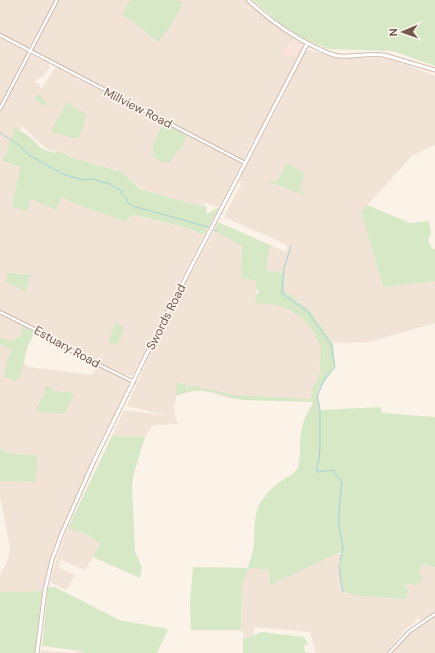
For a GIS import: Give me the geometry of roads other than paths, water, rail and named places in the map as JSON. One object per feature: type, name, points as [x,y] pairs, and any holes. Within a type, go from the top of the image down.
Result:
[{"type":"main road","points":[[248,0],[284,30],[307,44],[331,54],[339,56],[384,55],[435,70]]},
{"type":"main road","name":"Swords Road","points":[[37,653],[49,572],[62,533],[94,462],[161,325],[307,44]]},
{"type":"street","points":[[0,109],[57,0]]},
{"type":"street","name":"Millview Road","points":[[0,35],[245,163]]},
{"type":"street","name":"Estuary Road","points":[[0,312],[46,335],[77,354],[134,382]]},
{"type":"street","points":[[388,653],[410,631],[435,614]]},
{"type":"waterway","points":[[0,133],[16,143],[29,155],[63,174],[83,180],[93,179],[109,183],[117,189],[120,189],[122,191],[121,194],[127,199],[128,203],[133,206],[208,227]]},
{"type":"waterway","points":[[282,292],[284,268],[291,246]]},
{"type":"waterway","points":[[281,293],[307,311],[331,344],[335,367],[324,380],[317,397],[320,410],[320,448],[317,472],[333,470],[342,482],[339,527],[343,547],[340,561]]},
{"type":"waterway","points":[[339,565],[343,592]]}]
